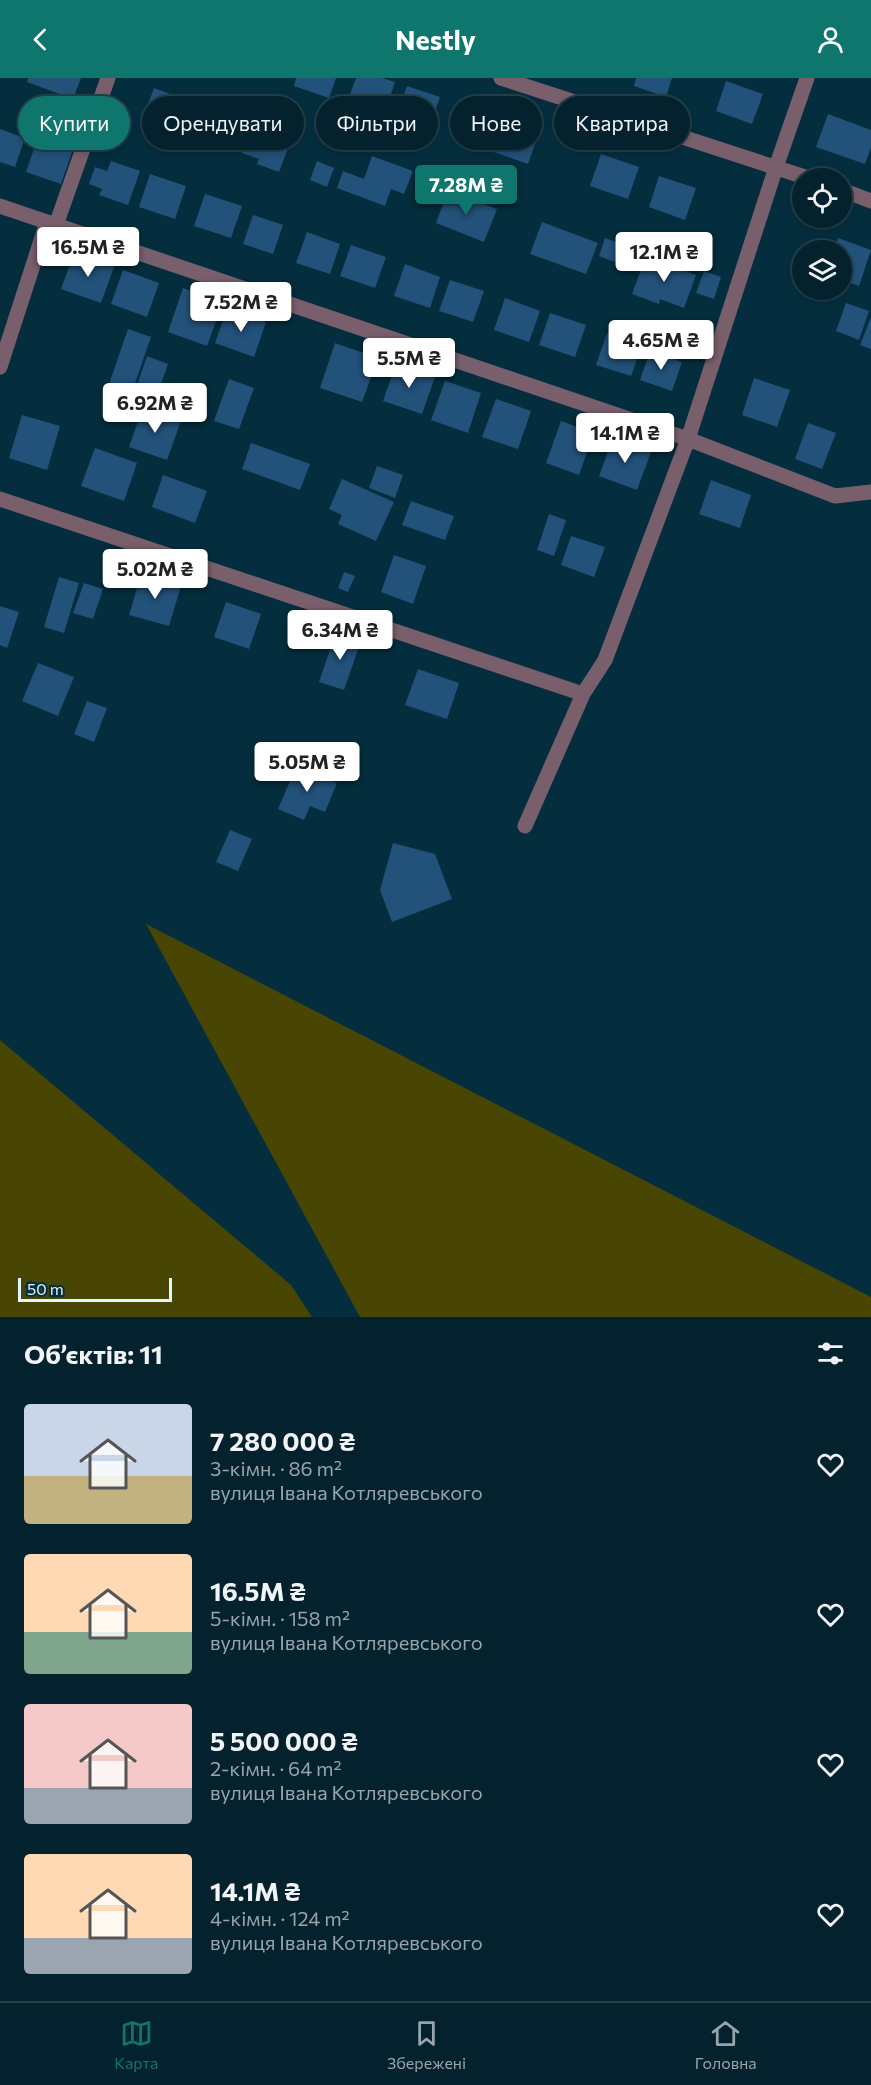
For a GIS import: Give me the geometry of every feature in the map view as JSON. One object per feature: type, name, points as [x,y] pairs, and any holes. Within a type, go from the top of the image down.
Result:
[{"type":"street","points":[[0,367],[108,78]]},
{"type":"street","points":[[501,78],[792,172]]},
{"type":"street","points":[[525,826],[583,694],[605,660],[688,439],[807,78]]},
{"type":"street","points":[[852,194],[871,201]]},
{"type":"street","points":[[0,206],[688,439],[836,496],[871,492]]},
{"type":"street","points":[[0,499],[583,694]]},
{"type":"shaded area","points":[[146,924],[871,1297],[871,1317],[360,1317]]},
{"type":"shaded area","points":[[0,1040],[291,1285],[312,1317],[0,1317]]},
{"type":"building","points":[[28,78],[81,78],[74,96],[65,96],[27,82]]},
{"type":"building","points":[[296,78],[336,78],[330,96],[294,86]]},
{"type":"building","points":[[356,78],[382,78],[395,82],[390,96],[350,96]]},
{"type":"building","points":[[636,78],[672,78],[666,96],[634,86]]},
{"type":"building","points":[[726,81],[763,94],[752,124],[716,111]]},
{"type":"building","points":[[407,86],[437,96],[404,96]]},
{"type":"building","points":[[154,88],[176,96],[151,96]]},
{"type":"building","points":[[828,114],[871,130],[871,147],[865,164],[816,147]]},
{"type":"building","points":[[0,129],[18,135],[18,150],[21,150],[15,167],[0,162]]},
{"type":"building","points":[[34,150],[72,152],[61,184],[26,172]]},
{"type":"building","points":[[243,150],[287,150],[279,172],[257,164],[259,159],[242,153]]},
{"type":"building","points":[[491,150],[533,150],[528,164]]},
{"type":"building","points":[[601,154],[639,167],[628,199],[590,186]]},
{"type":"building","points":[[372,156],[413,171],[404,194],[391,189],[385,206],[337,188],[343,171],[364,179]]},
{"type":"building","points":[[111,161],[140,171],[128,205],[99,195],[102,189],[89,184],[95,167],[107,171]]},
{"type":"building","points":[[317,161],[334,168],[327,187],[310,180]]},
{"type":"building","points":[[150,174],[186,186],[175,219],[139,207]]},
{"type":"building","points":[[659,176],[696,188],[685,220],[649,207]]},
{"type":"building","points":[[448,191],[497,209],[484,242],[436,223]]},
{"type":"building","points":[[205,194],[242,206],[231,238],[194,226]]},
{"type":"building","points":[[253,215],[283,225],[273,254],[243,244]]},
{"type":"building","points":[[542,222],[598,243],[586,274],[530,254]]},
{"type":"building","points":[[307,232],[340,244],[330,274],[296,263]]},
{"type":"building","points":[[605,238],[621,244],[615,262],[599,256]]},
{"type":"building","points":[[852,243],[871,250],[859,286],[852,284]]},
{"type":"building","points":[[351,245],[386,257],[375,288],[340,276]]},
{"type":"building","points":[[74,253],[114,267],[101,303],[61,289]]},
{"type":"building","points":[[646,256],[696,275],[684,308],[660,299],[659,304],[632,294]]},
{"type":"building","points":[[405,264],[440,277],[430,308],[394,296]]},
{"type":"building","points":[[123,270],[159,283],[147,317],[111,304]]},
{"type":"building","points":[[704,271],[721,277],[714,299],[696,293]]},
{"type":"building","points":[[450,280],[484,291],[473,322],[439,311]]},
{"type":"building","points":[[183,288],[223,302],[207,346],[168,332]]},
{"type":"building","points":[[505,298],[540,311],[529,342],[494,330]]},
{"type":"building","points":[[846,303],[869,311],[859,340],[836,331]]},
{"type":"building","points":[[227,309],[266,322],[254,357],[215,343]]},
{"type":"building","points":[[550,313],[586,325],[575,357],[539,345]]},
{"type":"building","points":[[871,317],[871,349],[860,345]]},
{"type":"building","points":[[128,329],[151,337],[132,392],[109,384]]},
{"type":"building","points":[[607,333],[642,345],[631,376],[596,365]]},
{"type":"building","points":[[335,343],[378,358],[362,402],[320,388]]},
{"type":"building","points":[[650,351],[682,362],[672,391],[640,380]]},
{"type":"building","points":[[147,356],[168,364],[155,401],[134,394]]},
{"type":"building","points":[[396,364],[435,377],[422,414],[383,401]]},
{"type":"building","points":[[754,378],[790,390],[777,427],[742,415]]},
{"type":"building","points":[[229,379],[254,388],[239,429],[214,421]]},
{"type":"building","points":[[445,381],[481,393],[468,433],[431,420]]},
{"type":"building","points":[[496,399],[531,411],[518,449],[482,437]]},
{"type":"building","points":[[143,407],[181,421],[167,460],[129,447]]},
{"type":"building","points":[[22,415],[60,426],[47,470],[9,458]]},
{"type":"building","points":[[561,421],[594,433],[579,475],[546,463]]},
{"type":"building","points":[[808,423],[836,433],[822,469],[795,459]]},
{"type":"building","points":[[613,438],[651,452],[637,490],[599,476]]},
{"type":"building","points":[[251,443],[310,464],[300,490],[242,469]]},
{"type":"building","points":[[95,448],[137,463],[124,501],[81,486]]},
{"type":"building","points":[[377,466],[403,475],[395,498],[369,488]]},
{"type":"building","points":[[163,475],[207,491],[195,523],[152,507]]},
{"type":"building","points":[[342,479],[394,502],[376,541],[338,524],[342,515],[329,509]]},
{"type":"building","points":[[711,480],[751,495],[740,528],[699,514]]},
{"type":"building","points":[[411,501],[454,516],[445,540],[402,525]]},
{"type":"building","points":[[549,514],[566,520],[554,556],[537,550]]},
{"type":"building","points":[[571,536],[605,547],[594,577],[561,565]]},
{"type":"building","points":[[394,555],[426,566],[413,604],[381,592]]},
{"type":"building","points":[[344,572],[355,576],[348,592],[338,588]]},
{"type":"building","points":[[141,575],[181,586],[169,626],[129,615]]},
{"type":"building","points":[[59,577],[79,583],[64,633],[44,627]]},
{"type":"building","points":[[84,583],[103,589],[93,619],[73,613]]},
{"type":"building","points":[[226,602],[261,614],[249,649],[214,637]]},
{"type":"building","points":[[0,606],[19,612],[7,648],[0,645]]},
{"type":"building","points":[[336,632],[361,641],[344,690],[319,682]]},
{"type":"building","points":[[38,663],[74,677],[58,716],[22,701]]},
{"type":"building","points":[[418,669],[459,683],[447,719],[405,705]]},
{"type":"building","points":[[87,701],[107,708],[94,742],[74,734]]},
{"type":"building","points":[[297,765],[337,783],[325,812],[310,806],[304,820],[278,809]]},
{"type":"building","points":[[230,830],[252,839],[238,871],[216,862]]},
{"type":"building","points":[[393,843],[435,854],[452,899],[392,922],[380,890]]}]
